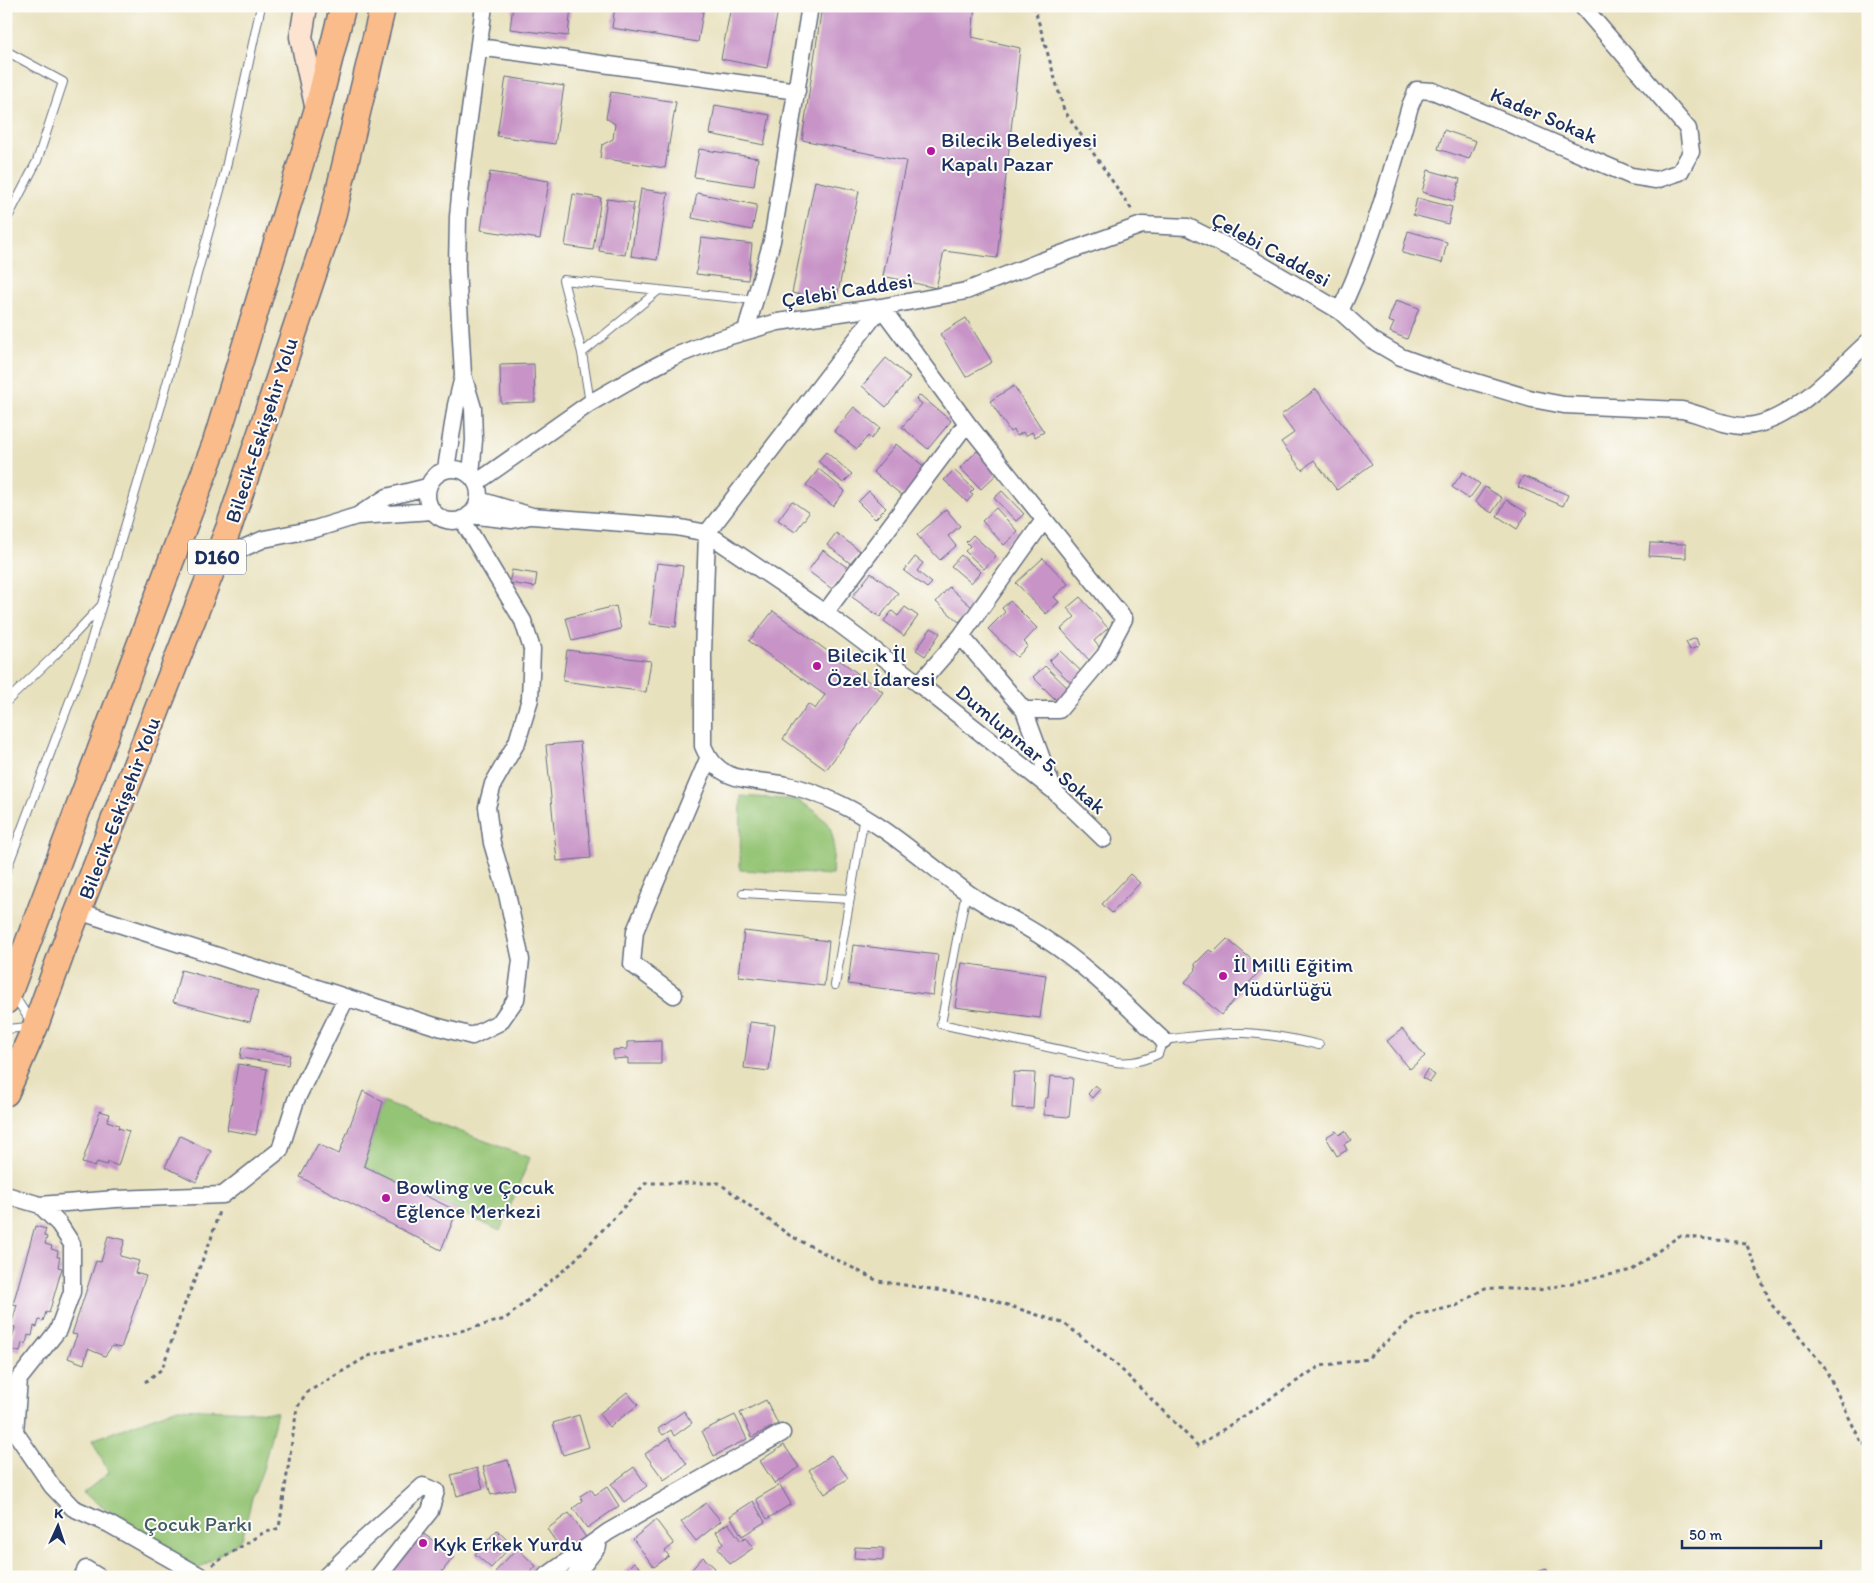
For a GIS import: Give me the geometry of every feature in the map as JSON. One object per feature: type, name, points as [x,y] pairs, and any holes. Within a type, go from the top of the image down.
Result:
[{"type":"main road","name":"Bilecik-Eskişehir Yolu","points":[[7,992],[215,444],[318,110],[343,6]]},
{"type":"main road","name":"Bilecik-Eskişehir Yolu","points":[[6,1093],[35,1027],[78,911],[229,528],[332,219],[383,6]]},
{"type":"street","points":[[306,6],[301,37],[318,110]]},
{"type":"street","points":[[474,479],[455,468],[446,469],[438,473],[427,487],[426,496],[432,511],[438,517],[454,521],[466,517],[475,508],[479,500],[479,491],[474,479],[473,408],[463,375],[456,268],[463,163],[484,6]]},
{"type":"street","points":[[746,330],[772,241],[810,6]]},
{"type":"street","name":"Kader Sokak","points":[[1340,311],[1356,278],[1382,208],[1410,106],[1417,90],[1433,91],[1631,176],[1656,180],[1680,172],[1691,152],[1688,129],[1582,6]]},
{"type":"street","points":[[479,47],[797,91]]},
{"type":"street","name":"Çelebi Caddesi","points":[[474,479],[637,376],[713,341],[778,322],[881,307],[966,291],[1039,262],[1142,225],[1188,227],[1250,258],[1340,311],[1372,340],[1401,357],[1532,399],[1564,404],[1682,410],[1728,424],[1743,426],[1764,424],[1784,414],[1805,399],[1868,342]]},
{"type":"street","points":[[1024,710],[1060,710],[1104,654],[1124,618],[967,423],[881,307],[707,533],[702,654],[703,746],[708,759],[718,770],[732,777],[789,785],[838,803],[864,816],[966,892],[1046,939],[1076,962],[1164,1040]]},
{"type":"street","points":[[446,469],[456,405],[463,375]]},
{"type":"street","points":[[825,613],[967,423]]},
{"type":"street","points":[[357,516],[387,497],[427,487]]},
{"type":"street","name":"Dumlupınar 5. Sokak","points":[[479,500],[532,516],[676,527],[707,533],[825,613],[919,684],[1054,792],[1104,840]]},
{"type":"street","points":[[216,560],[264,540],[315,529],[357,516],[432,511]]},
{"type":"street","name":"Dumlupınar 5. Sokak","points":[[466,517],[512,520],[532,516]]},
{"type":"street","points":[[78,911],[434,1026],[472,1036],[500,1022],[516,999],[522,960],[507,894],[492,843],[487,807],[493,784],[518,742],[530,698],[532,649],[523,621],[466,517]]},
{"type":"street","points":[[919,684],[961,636],[1044,520]]},
{"type":"street","points":[[961,636],[1024,710],[1054,792]]},
{"type":"street","points":[[674,995],[632,964],[634,931],[708,759]]},
{"type":"street","points":[[6,1195],[40,1205],[116,1199],[223,1195],[280,1150],[296,1100],[346,998]]},
{"type":"street","points":[[40,1205],[59,1224],[72,1244],[72,1292],[58,1330],[19,1379],[15,1432],[52,1486],[73,1508],[109,1524],[200,1575]]},
{"type":"street","points":[[545,1577],[608,1532],[782,1434]]},
{"type":"street","points":[[325,1577],[424,1486],[436,1491],[430,1511],[378,1577]]},
{"type":"street","points":[[574,1577],[608,1532]]},
{"type":"street","points":[[82,1577],[86,1569],[98,1577]]},
{"type":"lane","points":[[6,871],[86,658],[160,409],[222,181],[261,6]]},
{"type":"lane","points":[[6,51],[63,82],[37,162],[6,221]]},
{"type":"lane","points":[[590,404],[582,353],[563,280],[755,300]]},
{"type":"lane","points":[[582,353],[659,290]]},
{"type":"lane","points":[[6,702],[55,655],[102,604]]},
{"type":"lane","points":[[835,985],[864,816]]},
{"type":"lane","points":[[966,892],[941,1024],[1122,1063],[1140,1062],[1158,1054],[1164,1040],[1244,1033],[1294,1039],[1319,1045]]},
{"type":"lane","points":[[743,893],[850,899]]},
{"type":"lane","points":[[7,992],[35,1027]]},
{"type":"lane","points":[[6,1029],[35,1027]]},
{"type":"path","points":[[1034,6],[1064,110],[1142,225]]},
{"type":"path","points":[[200,1575],[261,1534],[279,1528],[297,1408],[306,1393],[368,1356],[504,1319],[571,1264],[646,1183],[719,1183],[789,1235],[878,1281],[984,1297],[1065,1324],[1117,1365],[1198,1446],[1320,1366],[1367,1359],[1416,1314],[1456,1306],[1485,1288],[1539,1290],[1632,1270],[1679,1236],[1746,1243],[1771,1304],[1824,1366],[1862,1444],[1868,1444]]},
{"type":"path","points":[[145,1382],[162,1369],[182,1311],[211,1239],[223,1195]]},
{"type":"green space","points":[[741,796],[798,800],[815,811],[830,826],[834,843],[832,875],[740,870]]},
{"type":"green space","points":[[383,1102],[530,1158],[500,1231],[364,1166]]},
{"type":"green space","name":"Çocuk Parkı","points":[[178,1408],[277,1412],[263,1469],[252,1498],[242,1539],[197,1570],[83,1493],[109,1473],[92,1440]]},
{"type":"building","points":[[513,6],[571,6],[568,36],[510,29]]},
{"type":"building","points":[[615,6],[704,6],[698,42],[612,28]]},
{"type":"building","points":[[731,6],[757,6],[778,10],[767,68],[721,59]]},
{"type":"building","name":"Bilecik Belediyesi Kapalı Pazar","points":[[822,6],[975,6],[972,37],[1020,48],[997,258],[944,251],[936,288],[883,276],[906,161],[802,140]]},
{"type":"building","points":[[506,77],[564,86],[555,144],[497,136]]},
{"type":"building","points":[[611,92],[676,102],[665,168],[600,158],[602,145],[613,139],[615,124],[606,118]]},
{"type":"building","points":[[715,105],[770,115],[764,145],[710,134]]},
{"type":"building","points":[[1444,130],[1476,141],[1469,159],[1438,149]]},
{"type":"building","points":[[699,149],[758,158],[754,186],[694,177]]},
{"type":"building","points":[[1428,170],[1460,179],[1454,201],[1422,192]]},
{"type":"building","points":[[490,172],[549,181],[540,239],[481,230]]},
{"type":"building","points":[[815,181],[859,191],[836,302],[792,293]]},
{"type":"building","points":[[641,189],[668,193],[657,260],[631,256]]},
{"type":"building","points":[[697,193],[757,205],[752,230],[692,218]]},
{"type":"building","points":[[573,194],[601,198],[593,250],[565,246]]},
{"type":"building","points":[[1417,198],[1452,207],[1448,224],[1413,215]]},
{"type":"building","points":[[607,199],[634,203],[625,255],[599,251]]},
{"type":"building","points":[[1408,231],[1447,242],[1442,263],[1402,253]]},
{"type":"building","points":[[701,238],[752,244],[748,280],[696,274]]},
{"type":"building","points":[[1396,300],[1419,308],[1407,339],[1390,332],[1394,323],[1388,321]]},
{"type":"building","points":[[966,318],[992,362],[966,377],[940,334]]},
{"type":"building","points":[[886,358],[910,378],[886,407],[862,386]]},
{"type":"building","points":[[534,364],[535,402],[501,403],[500,365]]},
{"type":"building","points":[[1014,386],[1044,432],[1035,437],[1032,432],[1025,436],[1023,432],[1017,436],[1013,430],[1010,432],[990,401]]},
{"type":"building","points":[[1316,389],[1372,464],[1337,490],[1314,460],[1302,470],[1281,442],[1294,433],[1281,415]]},
{"type":"building","points":[[920,395],[951,421],[928,449],[902,427],[922,404],[916,399]]},
{"type":"building","points":[[854,407],[880,428],[871,439],[868,436],[857,449],[834,431]]},
{"type":"building","points":[[896,444],[926,468],[903,496],[873,472]]},
{"type":"building","points":[[977,451],[999,472],[981,489],[960,468]]},
{"type":"building","points":[[826,452],[852,474],[843,483],[818,461]]},
{"type":"building","points":[[819,469],[845,491],[833,506],[806,485]]},
{"type":"building","points":[[954,470],[974,489],[970,493],[973,495],[967,502],[944,480]]},
{"type":"building","points":[[1463,472],[1480,484],[1469,499],[1452,487]]},
{"type":"building","points":[[1523,476],[1568,495],[1563,506],[1518,487]]},
{"type":"building","points":[[1485,487],[1502,498],[1492,513],[1475,502]]},
{"type":"building","points":[[869,491],[886,508],[875,519],[858,502]]},
{"type":"building","points":[[1002,491],[1024,514],[1016,521],[994,498]]},
{"type":"building","points":[[1507,500],[1527,513],[1517,529],[1497,516]]},
{"type":"building","points":[[792,501],[809,513],[795,532],[778,520]]},
{"type":"building","points":[[996,508],[1018,532],[1004,545],[982,521]]},
{"type":"building","points":[[946,509],[960,526],[948,536],[956,546],[940,560],[917,535]]},
{"type":"building","points":[[836,533],[860,551],[850,563],[827,545]]},
{"type":"building","points":[[973,535],[996,556],[984,569],[965,551],[970,546],[966,542]]},
{"type":"building","points":[[1650,543],[1686,544],[1686,558],[1649,556]]},
{"type":"building","points":[[823,550],[848,568],[832,589],[808,571]]},
{"type":"building","points":[[961,555],[981,572],[971,583],[951,566]]},
{"type":"building","points":[[915,557],[923,563],[917,571],[932,583],[927,588],[904,571]]},
{"type":"building","points":[[1043,558],[1068,584],[1054,597],[1059,602],[1046,614],[1016,583]]},
{"type":"building","points":[[657,563],[683,566],[676,627],[650,624]]},
{"type":"building","points":[[512,570],[537,574],[535,587],[509,583]]},
{"type":"building","points":[[871,573],[898,593],[880,617],[852,597]]},
{"type":"building","points":[[949,587],[972,607],[959,622],[936,602]]},
{"type":"building","points":[[1080,597],[1108,628],[1094,641],[1101,649],[1089,660],[1061,629],[1075,617],[1067,608]]},
{"type":"building","points":[[1010,601],[1037,628],[1024,642],[1028,646],[1017,657],[988,629],[1005,612],[1002,608]]},
{"type":"building","points":[[616,606],[621,629],[572,641],[566,618]]},
{"type":"building","points":[[905,607],[918,616],[904,636],[884,621],[892,611],[898,616]]},
{"type":"building","name":"Bilecik İl Özel İdaresi","points":[[773,611],[883,692],[826,770],[783,739],[808,704],[815,709],[825,695],[749,641]]},
{"type":"building","points":[[931,628],[940,633],[925,656],[916,650]]},
{"type":"building","points":[[1696,638],[1699,646],[1690,650],[1686,642]]},
{"type":"building","points":[[567,650],[651,661],[646,692],[563,681]]},
{"type":"building","points":[[1060,651],[1086,676],[1075,687],[1049,661]]},
{"type":"building","points":[[1045,666],[1071,691],[1059,703],[1033,677]]},
{"type":"building","points":[[580,742],[591,858],[557,861],[546,745]]},
{"type":"building","points":[[1130,874],[1140,883],[1112,913],[1102,904]]},
{"type":"building","points":[[744,931],[829,941],[824,986],[739,976]]},
{"type":"building","name":"İl Milli Eğitim Müdürlüğü","points":[[1227,939],[1262,968],[1221,1015],[1185,982],[1196,970],[1195,964],[1209,950],[1214,952]]},
{"type":"building","points":[[853,945],[938,955],[933,995],[848,984]]},
{"type":"building","points":[[962,963],[1046,975],[1040,1018],[955,1007]]},
{"type":"building","points":[[181,970],[258,991],[250,1022],[173,1002]]},
{"type":"building","points":[[750,1022],[775,1025],[769,1071],[744,1068]]},
{"type":"building","points":[[1402,1029],[1425,1056],[1410,1069],[1387,1041]]},
{"type":"building","points":[[661,1041],[661,1064],[628,1064],[628,1058],[613,1059],[613,1050],[627,1049],[627,1042]]},
{"type":"building","points":[[242,1047],[290,1055],[288,1065],[240,1058]]},
{"type":"building","points":[[238,1064],[267,1069],[256,1135],[227,1130]]},
{"type":"building","points":[[1427,1070],[1435,1075],[1430,1082],[1422,1078]]},
{"type":"building","points":[[1014,1072],[1035,1073],[1033,1109],[1012,1108]]},
{"type":"building","points":[[1050,1076],[1073,1078],[1069,1117],[1044,1115],[1045,1098],[1048,1098]]},
{"type":"building","points":[[1095,1085],[1100,1089],[1092,1098],[1088,1094]]},
{"type":"building","name":"Bowling ve Çocuk Eğlence Merkezi","points":[[363,1091],[383,1102],[364,1166],[457,1211],[441,1250],[300,1177],[318,1144],[339,1154]]},
{"type":"building","points":[[100,1111],[110,1114],[107,1121],[119,1125],[118,1128],[129,1131],[118,1166],[108,1162],[107,1165],[97,1162],[95,1167],[82,1163]]},
{"type":"building","points":[[1336,1131],[1339,1135],[1345,1131],[1351,1140],[1344,1144],[1347,1150],[1337,1156],[1326,1137]]},
{"type":"building","points":[[180,1136],[211,1151],[196,1182],[165,1167]]},
{"type":"building","points":[[35,1226],[46,1229],[44,1236],[47,1237],[45,1244],[52,1246],[51,1249],[58,1251],[57,1257],[60,1257],[58,1267],[62,1268],[49,1313],[46,1312],[43,1321],[39,1320],[37,1327],[34,1326],[32,1336],[28,1335],[26,1344],[22,1343],[20,1352],[9,1349],[15,1327],[11,1326],[17,1305],[13,1304]]},
{"type":"building","points":[[108,1236],[125,1240],[120,1256],[139,1261],[135,1273],[146,1276],[121,1348],[112,1346],[105,1356],[88,1349],[84,1364],[68,1358],[77,1335],[72,1334],[96,1261],[101,1262]]},
{"type":"building","points":[[627,1392],[638,1405],[609,1427],[599,1414]]},
{"type":"building","points":[[766,1400],[778,1424],[752,1437],[740,1413]]},
{"type":"building","points":[[684,1411],[692,1423],[674,1436],[671,1430],[663,1435],[658,1429]]},
{"type":"building","points":[[579,1415],[589,1447],[563,1455],[553,1423]]},
{"type":"building","points":[[735,1415],[747,1439],[714,1456],[702,1431]]},
{"type":"building","points":[[669,1438],[687,1464],[664,1480],[645,1454]]},
{"type":"building","points":[[784,1445],[799,1467],[775,1484],[760,1461]]},
{"type":"building","points":[[831,1455],[848,1478],[825,1494],[809,1470]]},
{"type":"building","points":[[508,1460],[516,1489],[491,1495],[483,1467]]},
{"type":"building","points":[[634,1467],[647,1486],[624,1502],[611,1484]]},
{"type":"building","points":[[477,1468],[483,1488],[457,1496],[451,1475]]},
{"type":"building","points":[[780,1485],[791,1504],[767,1519],[756,1499]]},
{"type":"building","points":[[607,1487],[619,1506],[587,1528],[573,1508],[583,1501],[580,1496],[591,1489],[595,1495]]},
{"type":"building","points":[[753,1501],[765,1522],[742,1536],[730,1516]]},
{"type":"building","points":[[706,1503],[721,1521],[696,1541],[681,1522]]},
{"type":"building","points":[[569,1513],[587,1539],[565,1555],[547,1529]]},
{"type":"building","points":[[656,1520],[674,1544],[665,1551],[669,1556],[654,1567],[633,1539]]},
{"type":"building","points":[[728,1523],[741,1541],[745,1537],[753,1548],[730,1564],[718,1548],[724,1543],[716,1532]]},
{"type":"building","points":[[497,1530],[512,1545],[491,1568],[475,1554]]},
{"type":"building","name":"Kyk Erkek Yurdu","points":[[419,1531],[455,1555],[438,1577],[381,1577]]},
{"type":"building","points":[[855,1547],[883,1548],[883,1560],[854,1558]]},
{"type":"building","points":[[517,1548],[536,1566],[526,1577],[500,1577],[495,1572]]},
{"type":"building","points":[[703,1557],[715,1568],[707,1577],[685,1577]]},
{"type":"building","points":[[634,1562],[649,1577],[619,1577]]},
{"type":"building","points":[[1546,1568],[1550,1577],[1526,1577]]},
{"type":"building","points":[[47,1572],[48,1577],[22,1577],[22,1576]]},
{"type":"place","name":"Bilecik Belediyesi Kapalı Pazar","points":[[931,151]]},
{"type":"place","name":"Bilecik İl Özel İdaresi","points":[[817,666]]},
{"type":"place","name":"İl Milli Eğitim Müdürlüğü","points":[[1223,976]]},
{"type":"place","name":"Bowling ve Çocuk Eğlence Merkezi","points":[[386,1198]]},
{"type":"place","name":"Kyk Erkek Yurdu","points":[[423,1543]]}]
